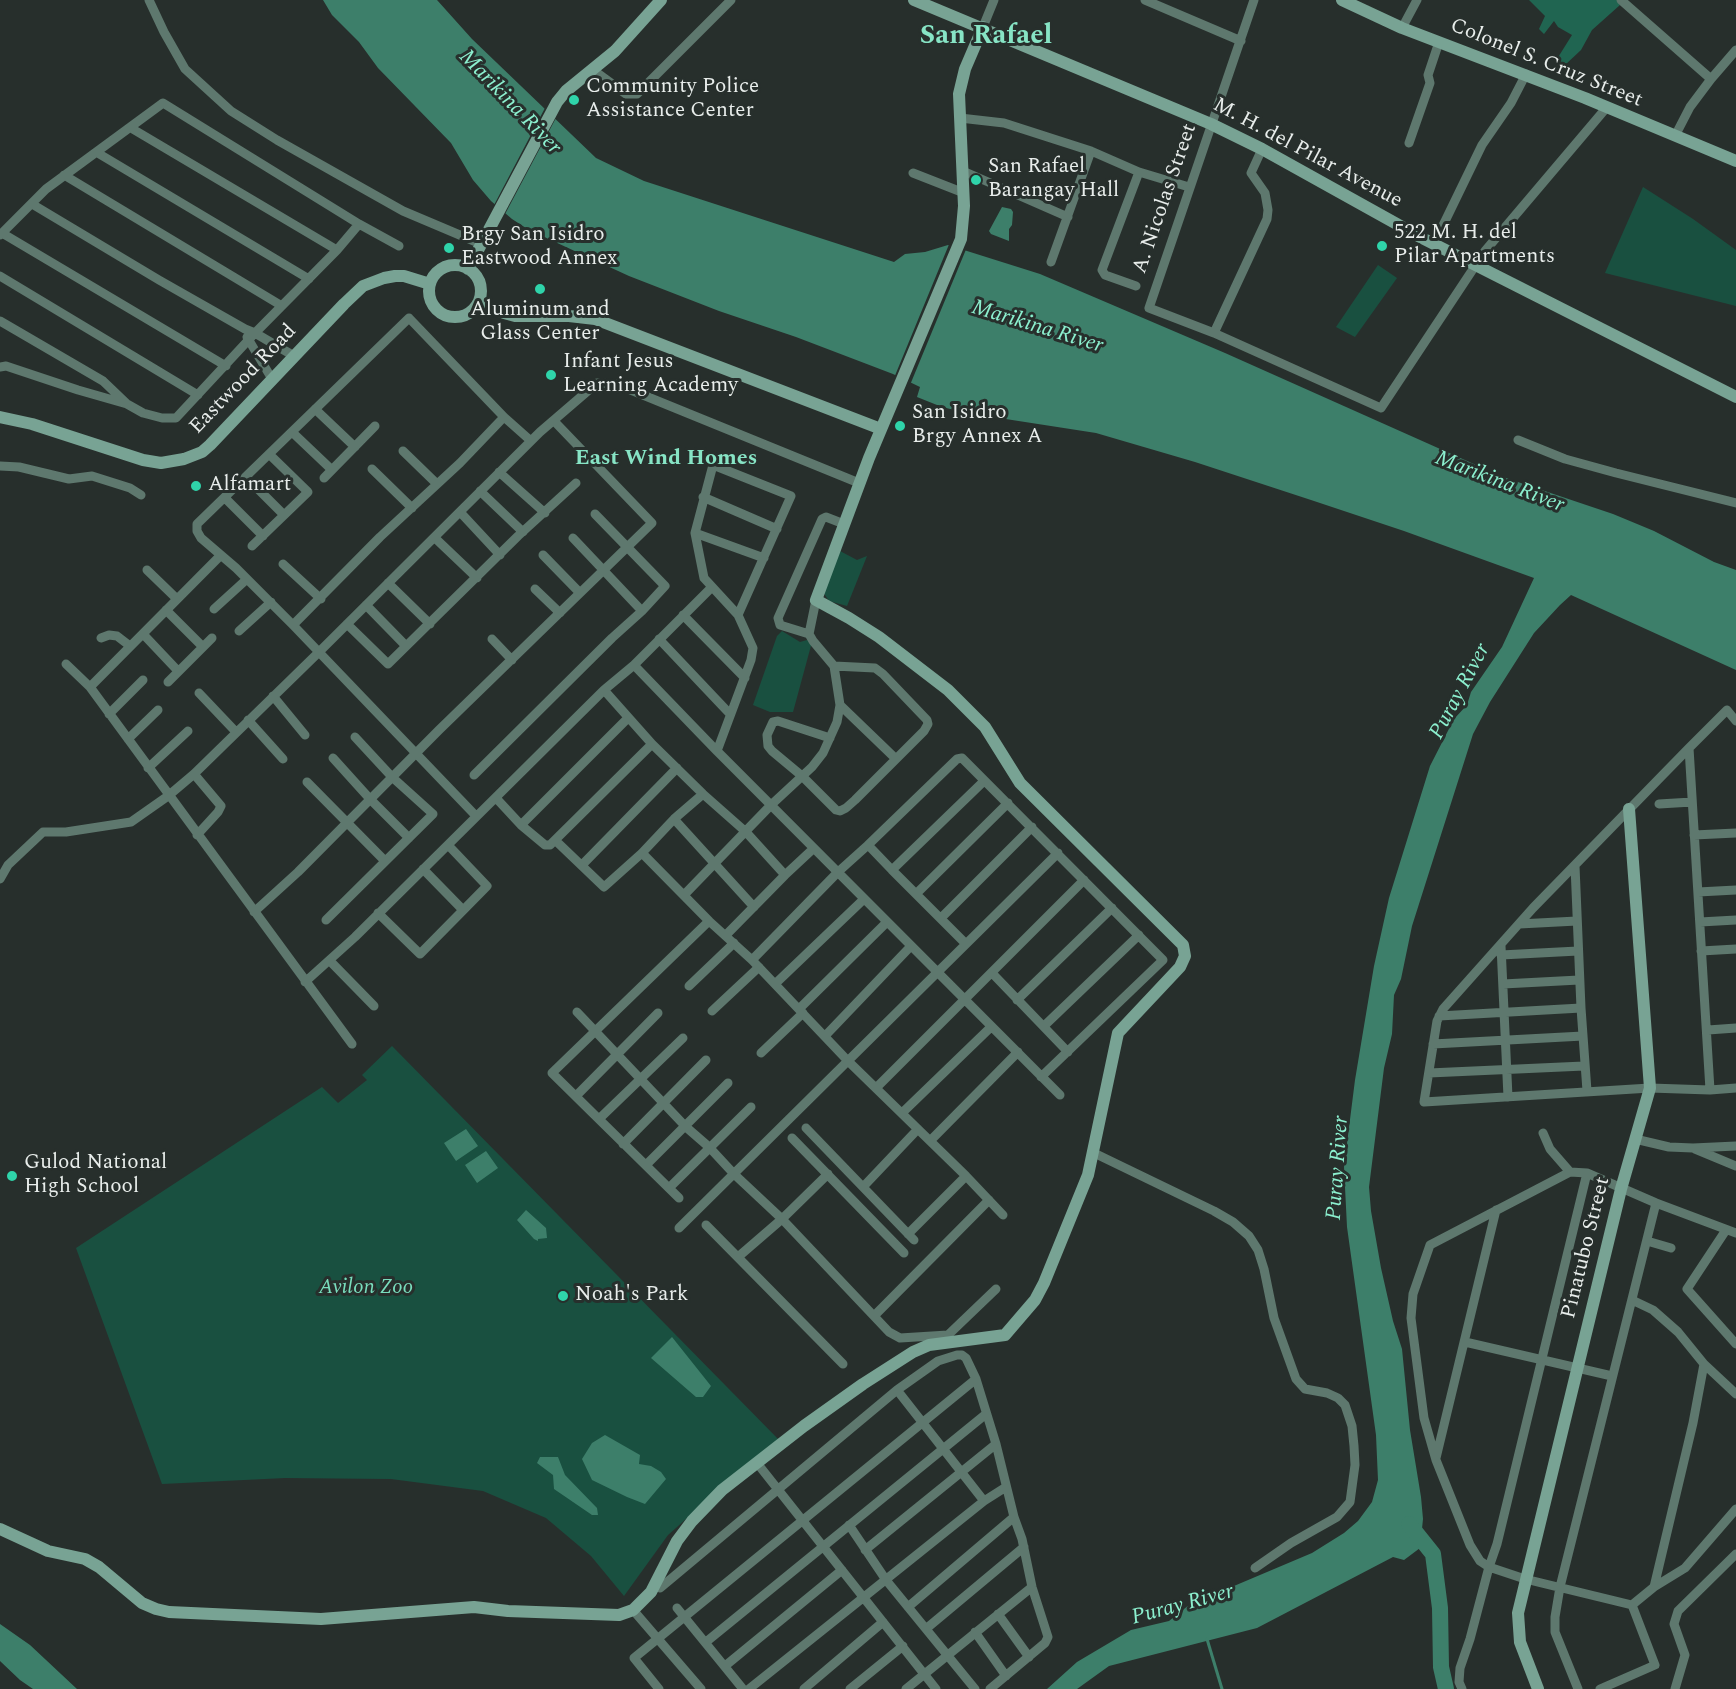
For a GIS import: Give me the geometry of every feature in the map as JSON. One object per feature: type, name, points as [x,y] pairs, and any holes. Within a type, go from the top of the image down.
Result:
[{"type":"street","points":[[149,0],[164,32],[186,69],[231,111],[403,211],[481,244]]},
{"type":"street","points":[[468,269],[554,108],[566,91],[615,51],[661,0]]},
{"type":"street","points":[[593,70],[626,94],[637,94],[731,0]]},
{"type":"street","name":"M. H. del Pilar Avenue","points":[[914,0],[1211,124],[1262,149],[1474,265],[1736,397]]},
{"type":"street","points":[[684,895],[823,753],[837,722],[840,705],[834,666],[809,634],[816,600],[859,483],[961,239],[965,216],[960,83],[994,0]]},
{"type":"street","points":[[1145,0],[1241,41]]},
{"type":"street","name":"A. Nicolas Street","points":[[1214,333],[1149,308],[1254,0]]},
{"type":"street","points":[[1402,28],[1417,0]]},
{"type":"street","points":[[1621,0],[1711,79]]},
{"type":"street","name":"Colonel S. Cruz Street","points":[[1348,1],[1402,28],[1607,107],[1736,161]]},
{"type":"street","points":[[1409,143],[1430,84],[1428,75],[1439,42]]},
{"type":"street","points":[[1675,136],[1690,107],[1736,51]]},
{"type":"street","points":[[1434,244],[1482,145],[1511,103],[1526,75]]},
{"type":"street","points":[[226,366],[1,234],[46,189],[163,103],[359,224],[399,246]]},
{"type":"street","points":[[1262,149],[1251,173],[1265,193],[1267,219],[1214,333],[1381,408],[1474,265],[1607,107]]},
{"type":"street","points":[[960,118],[1004,123],[1091,151],[1139,172],[1189,187]]},
{"type":"street","points":[[131,128],[337,250]]},
{"type":"street","points":[[1052,262],[1091,151]]},
{"type":"street","points":[[96,152],[309,279]]},
{"type":"street","points":[[963,171],[1068,217]]},
{"type":"street","points":[[1136,286],[1105,275],[1102,270],[1139,172]]},
{"type":"street","points":[[913,173],[964,193]]},
{"type":"street","points":[[64,175],[282,306]]},
{"type":"street","points":[[32,204],[294,356]]},
{"type":"street","points":[[0,367],[6,366],[127,404],[143,413],[162,418],[176,418],[337,250],[359,224]]},
{"type":"street","points":[[447,267],[468,269],[480,284],[478,303],[463,316],[444,315],[431,300],[430,284],[435,275],[447,267]]},
{"type":"street","points":[[0,276],[198,395]]},
{"type":"street","name":"Eastwood Road","points":[[1,421],[32,424],[143,460],[172,462],[202,452],[363,286],[395,276],[404,276],[430,284]]},
{"type":"street","points":[[478,303],[515,316],[569,315],[595,319],[881,429]]},
{"type":"street","points":[[476,816],[271,602],[201,538],[197,531],[198,524],[409,318],[504,417],[531,441]]},
{"type":"street","points":[[0,321],[103,381],[127,404]]},
{"type":"street","points":[[245,329],[249,341],[273,379]]},
{"type":"street","points":[[0,879],[8,865],[43,832],[66,832],[131,822],[168,796],[194,774],[319,652],[531,441],[597,383],[616,384],[859,483]]},
{"type":"street","points":[[315,409],[355,447]]},
{"type":"street","points":[[293,625],[321,599],[366,550],[504,417]]},
{"type":"street","points":[[254,912],[652,523],[554,421]]},
{"type":"street","points":[[324,478],[375,426]]},
{"type":"street","points":[[292,432],[332,470]]},
{"type":"street","points":[[1518,440],[1595,468],[1736,503]]},
{"type":"street","points":[[403,451],[437,484]]},
{"type":"street","points":[[252,546],[308,492],[269,454]]},
{"type":"street","points":[[717,752],[745,678],[753,648],[738,615],[704,578],[695,533],[713,465],[792,496],[738,615]]},
{"type":"street","points":[[0,466],[19,467],[69,479],[92,476],[130,488],[141,495]]},
{"type":"street","points":[[372,469],[412,508]]},
{"type":"street","points":[[500,472],[544,513]]},
{"type":"street","points":[[246,477],[284,515]]},
{"type":"street","points":[[347,624],[388,664],[522,532],[576,483]]},
{"type":"street","points":[[480,491],[522,532]]},
{"type":"street","points":[[703,497],[777,529]]},
{"type":"street","points":[[225,498],[263,536]]},
{"type":"street","points":[[460,512],[500,555]]},
{"type":"street","points":[[474,775],[665,586],[595,514]]},
{"type":"street","points":[[809,634],[780,625],[778,618],[822,519],[826,517],[844,524]]},
{"type":"street","points":[[695,533],[764,558]]},
{"type":"street","points":[[435,538],[477,578]]},
{"type":"street","points":[[573,538],[642,611]]},
{"type":"street","points":[[90,687],[221,555]]},
{"type":"street","points":[[543,555],[580,593]]},
{"type":"street","points":[[283,564],[321,599]]},
{"type":"street","points":[[147,570],[177,599]]},
{"type":"street","points":[[214,609],[247,579]]},
{"type":"street","points":[[388,583],[430,624]]},
{"type":"street","points":[[305,982],[330,961],[604,690],[634,664],[712,587]]},
{"type":"street","points":[[535,588],[560,613]]},
{"type":"street","points":[[0,1530],[48,1551],[85,1559],[99,1567],[142,1604],[168,1612],[321,1619],[474,1607],[508,1611],[619,1615],[633,1610],[656,1585],[677,1541],[692,1521],[722,1490],[812,1420],[913,1352],[929,1345],[1005,1335],[1035,1300],[1044,1283],[1088,1175],[1118,1033],[1180,967],[1185,956],[1183,945],[1020,783],[985,727],[948,690],[879,637],[816,600]]},
{"type":"street","points":[[239,631],[271,602]]},
{"type":"street","points":[[366,605],[406,646]]},
{"type":"street","points":[[166,610],[203,647]]},
{"type":"street","points":[[684,615],[745,678]]},
{"type":"street","points":[[143,634],[178,671]]},
{"type":"street","points":[[101,638],[109,635],[117,636],[130,646]]},
{"type":"street","points":[[168,682],[212,638]]},
{"type":"street","points":[[492,639],[512,660]]},
{"type":"street","points":[[659,639],[730,714]]},
{"type":"street","points":[[66,664],[90,687],[352,1044]]},
{"type":"street","points":[[634,664],[717,752],[1060,1095]]},
{"type":"street","points":[[830,738],[784,722],[773,722],[767,735],[768,746],[840,811],[855,800],[924,731],[928,724],[927,720],[875,668],[834,666]]},
{"type":"street","points":[[109,714],[143,680]]},
{"type":"street","points":[[604,690],[652,744],[746,832],[785,875]]},
{"type":"street","points":[[199,693],[236,732]]},
{"type":"street","points":[[273,696],[306,735]]},
{"type":"street","points":[[840,705],[895,758]]},
{"type":"street","points":[[128,740],[158,710]]},
{"type":"street","points":[[1736,721],[1727,710],[1519,924],[1501,950],[1439,1016],[1432,1044],[1424,1102],[1650,1088],[1710,1090],[1736,1088]]},
{"type":"street","points":[[521,825],[628,718]]},
{"type":"street","points":[[248,720],[283,759]]},
{"type":"street","points":[[148,768],[188,731]]},
{"type":"street","points":[[326,920],[433,814],[392,777],[355,738]]},
{"type":"street","points":[[496,798],[521,825],[545,844],[550,845],[652,744]]},
{"type":"street","points":[[1689,748],[1710,1090]]},
{"type":"street","points":[[712,1011],[838,872],[959,757],[1008,803],[1163,960],[1041,1077]]},
{"type":"street","points":[[333,758],[370,800],[409,838]]},
{"type":"street","points":[[582,865],[677,768]]},
{"type":"street","points":[[194,774],[221,806],[197,835]]},
{"type":"street","points":[[892,870],[984,781]]},
{"type":"street","points":[[307,782],[385,861]]},
{"type":"street","points":[[556,841],[602,886],[606,887],[674,819],[703,794]]},
{"type":"street","points":[[1659,804],[1692,802]]},
{"type":"street","points":[[916,894],[1008,803]]},
{"type":"street","name":"Pinatubo Street","points":[[1538,1689],[1520,1642],[1518,1613],[1621,1189],[1650,1088],[1629,809]]},
{"type":"street","points":[[674,819],[754,907]]},
{"type":"street","points":[[940,918],[1032,827]]},
{"type":"street","points":[[1694,835],[1736,833]]},
{"type":"street","points":[[378,913],[419,954],[488,885],[448,845]]},
{"type":"street","points":[[868,845],[966,944]]},
{"type":"street","points":[[726,935],[814,848]]},
{"type":"street","points":[[642,853],[709,921],[756,964],[848,1061],[1003,1215]]},
{"type":"street","points":[[679,1228],[1058,853]]},
{"type":"street","points":[[1575,866],[1587,1091]]},
{"type":"street","points":[[423,869],[463,910]]},
{"type":"street","points":[[876,1088],[1084,880]]},
{"type":"street","points":[[1698,892],[1736,890]]},
{"type":"street","points":[[775,984],[864,899]]},
{"type":"street","points":[[1017,1000],[1112,908]]},
{"type":"street","points":[[1700,922],[1736,920]]},
{"type":"street","points":[[679,1198],[552,1073],[709,921]]},
{"type":"street","points":[[1519,924],[1577,921]]},
{"type":"street","points":[[761,1053],[887,922]]},
{"type":"street","points":[[1044,1026],[1139,935]]},
{"type":"street","points":[[690,986],[734,943]]},
{"type":"street","points":[[825,1036],[911,946]]},
{"type":"street","points":[[1701,951],[1736,949]]},
{"type":"street","points":[[1501,950],[1578,951]]},
{"type":"street","points":[[1501,950],[1508,1097]]},
{"type":"street","points":[[330,961],[374,1006]]},
{"type":"street","points":[[992,973],[1068,1052]]},
{"type":"street","points":[[1503,984],[1580,980]]},
{"type":"street","points":[[1439,1016],[1581,1008]]},
{"type":"street","points":[[577,1012],[686,1127],[782,1219],[889,1332],[900,1338],[948,1335],[996,1289]]},
{"type":"street","points":[[576,1096],[658,1013]]},
{"type":"street","points":[[902,1113],[991,1027]]},
{"type":"street","points":[[1708,1030],[1736,1028]]},
{"type":"street","points":[[1432,1044],[1583,1036]]},
{"type":"street","points":[[599,1119],[683,1038]]},
{"type":"street","points":[[930,1141],[1018,1052]]},
{"type":"street","points":[[623,1144],[706,1060]]},
{"type":"street","points":[[1429,1073],[1584,1066]]},
{"type":"street","points":[[646,1165],[728,1083]]},
{"type":"street","points":[[669,1188],[751,1107]]},
{"type":"street","points":[[806,1128],[911,1237],[966,1176]]},
{"type":"street","points":[[863,1187],[918,1129]]},
{"type":"street","points":[[1543,1133],[1550,1149],[1570,1172]]},
{"type":"street","points":[[792,1138],[904,1253]]},
{"type":"street","points":[[1635,1139],[1669,1147],[1736,1146]]},
{"type":"street","points":[[1693,1148],[1736,1166]]},
{"type":"street","points":[[1094,1153],[1214,1211],[1233,1222],[1249,1236],[1258,1250],[1274,1318],[1296,1379],[1305,1389],[1328,1393],[1345,1405],[1352,1426],[1355,1465],[1350,1502],[1337,1517],[1291,1543],[1256,1568]]},
{"type":"street","points":[[1632,1605],[1488,1567],[1480,1561],[1470,1545],[1436,1460],[1424,1418],[1415,1352],[1411,1318],[1413,1294],[1430,1245],[1570,1172],[1587,1173],[1621,1189],[1731,1232],[1687,1289],[1736,1344]]},
{"type":"street","points":[[1462,1689],[1459,1682],[1460,1668],[1470,1640],[1488,1567],[1497,1544],[1587,1173]]},
{"type":"street","points":[[738,1257],[782,1219],[828,1174]]},
{"type":"street","points":[[874,1316],[989,1200]]},
{"type":"street","points":[[1578,1689],[1555,1632],[1555,1617],[1560,1587],[1656,1203]]},
{"type":"street","points":[[1436,1460],[1496,1210]]},
{"type":"street","points":[[706,1225],[784,1307],[843,1364]]},
{"type":"street","points":[[1647,1241],[1671,1248]]},
{"type":"street","points":[[1632,1300],[1653,1310],[1678,1332],[1704,1364],[1736,1394]]},
{"type":"street","points":[[1465,1342],[1612,1376]]},
{"type":"street","points":[[660,1588],[897,1390],[938,1361],[957,1354],[966,1358],[976,1379],[1024,1547],[1032,1587],[1048,1637],[1045,1643],[990,1689]]},
{"type":"street","points":[[1654,1587],[1693,1423],[1704,1364]]},
{"type":"street","points":[[659,1689],[634,1658],[658,1638],[681,1612],[802,1520],[976,1379]]},
{"type":"street","points":[[897,1390],[984,1501]]},
{"type":"street","points":[[706,1642],[986,1414]]},
{"type":"street","points":[[865,1550],[996,1444]]},
{"type":"street","points":[[757,1463],[936,1689]]},
{"type":"street","points":[[749,1689],[863,1596],[984,1501],[1006,1487]]},
{"type":"street","points":[[1632,1605],[1654,1587],[1685,1568],[1736,1509]]},
{"type":"street","points":[[908,1607],[1014,1517]]},
{"type":"street","points":[[849,1526],[886,1580],[975,1689]]},
{"type":"street","points":[[927,1628],[1024,1547]]},
{"type":"street","points":[[1675,1689],[1685,1655],[1674,1624],[1678,1611],[1736,1554]]},
{"type":"street","points":[[725,1666],[842,1570]]},
{"type":"street","points":[[906,1689],[947,1653],[1032,1587]]},
{"type":"street","points":[[1600,1689],[1655,1665],[1632,1605]]},
{"type":"street","points":[[633,1610],[701,1689]]},
{"type":"street","points":[[681,1612],[743,1689]]},
{"type":"street","points":[[998,1614],[1029,1657]]},
{"type":"street","points":[[804,1689],[883,1622]]},
{"type":"street","points":[[975,1632],[1006,1676]]},
{"type":"street","points":[[850,1689],[903,1646]]},
{"type":"green space","points":[[1643,187],[1736,250],[1736,306],[1605,273]]},
{"type":"green space","points":[[1378,265],[1397,278],[1355,337],[1336,327]]},
{"type":"green space","points":[[840,551],[857,560],[867,556],[847,606],[829,601],[823,592]]},
{"type":"green space","points":[[782,631],[800,642],[807,640],[812,642],[793,712],[770,712],[753,705],[777,636]]},
{"type":"green space","name":"Avilon Zoo","points":[[392,1046],[781,1442],[722,1487],[668,1535],[624,1596],[591,1556],[546,1518],[483,1491],[391,1479],[285,1478],[162,1484],[76,1248],[322,1087],[338,1103],[367,1080],[362,1075]]},
{"type":"shaded area","points":[[1529,0],[1617,0],[1620,5],[1592,30],[1581,50],[1565,65],[1557,59],[1572,35],[1558,27],[1554,21],[1544,34],[1539,29],[1545,16]]},
{"type":"water","name":"Marikina River","points":[[323,0],[437,0],[472,39],[596,158],[644,181],[894,262],[905,254],[925,252],[948,245],[1040,274],[1225,353],[1503,477],[1613,514],[1654,531],[1714,562],[1736,570],[1736,670],[1571,595],[1534,633],[1490,702],[1473,734],[1412,926],[1401,979],[1394,995],[1392,1034],[1384,1068],[1369,1187],[1381,1268],[1402,1349],[1410,1430],[1421,1497],[1423,1519],[1420,1548],[1404,1560],[1393,1557],[1257,1628],[1109,1666],[1077,1689],[1047,1689],[1077,1662],[1131,1630],[1169,1621],[1189,1605],[1312,1553],[1344,1533],[1358,1521],[1372,1502],[1378,1480],[1376,1435],[1347,1227],[1344,1167],[1355,1080],[1374,966],[1389,898],[1430,766],[1454,719],[1467,705],[1471,692],[1502,647],[1534,578],[1311,500],[1096,433],[942,407],[917,397],[920,387],[893,374],[629,276],[529,230],[491,201],[473,180],[451,143],[378,68],[359,42],[332,15]]},
{"type":"water","points":[[1002,207],[1011,209],[1013,212],[1009,241],[989,231]]},
{"type":"water","points":[[466,1129],[478,1146],[456,1161],[444,1143]]},
{"type":"water","points":[[486,1151],[498,1168],[477,1183],[465,1165]]},
{"type":"water","points":[[526,1210],[546,1228],[547,1238],[538,1239],[538,1241],[534,1239],[517,1220]]},
{"type":"water","points":[[672,1337],[711,1386],[703,1397],[696,1397],[651,1358]]},
{"type":"water","points":[[605,1435],[640,1455],[639,1464],[651,1466],[661,1472],[666,1479],[645,1504],[592,1480],[582,1459],[592,1443]]},
{"type":"water","points":[[540,1457],[558,1457],[565,1475],[597,1508],[598,1515],[592,1515],[554,1489],[553,1475],[537,1463]]},
{"type":"water","points":[[0,1624],[30,1645],[77,1689],[33,1689],[20,1680],[0,1661]]},
{"type":"pier","points":[[546,106],[557,116],[504,216],[493,207]]},
{"type":"pier","points":[[950,242],[967,247],[910,385],[894,378]]},
{"type":"waterway","points":[[1409,1524],[1433,1554],[1440,1608],[1441,1667],[1446,1689]]},
{"type":"waterway","points":[[1207,1639],[1222,1689]]},
{"type":"place","name":"Community Police Assistance Center","points":[[574,100]]},
{"type":"place","name":"San Rafael Barangay Hall","points":[[976,180]]},
{"type":"place","name":"522 M. H. del Pilar Apartments","points":[[1382,246]]},
{"type":"place","name":"Brgy San Isidro Eastwood Annex","points":[[449,248]]},
{"type":"place","name":"Aluminum and Glass Center","points":[[540,289]]},
{"type":"place","name":"Infant Jesus Learning Academy","points":[[551,375]]},
{"type":"place","name":"San Isidro Brgy Annex A","points":[[900,426]]},
{"type":"place","name":"Alfamart","points":[[196,486]]},
{"type":"place","name":"Gulod National High School","points":[[12,1176]]},
{"type":"place","name":"Noah's Park","points":[[563,1296]]},
{"type":"district","name":"San Rafael","points":[[986,38]]},
{"type":"district","name":"East Wind Homes","points":[[666,460]]},
{"type":"water label","name":"Puray River","points":[[1461,692]]},
{"type":"water label","name":"Puray River","points":[[1339,1168]]},
{"type":"water label","name":"Puray River","points":[[1183,1606]]}]
